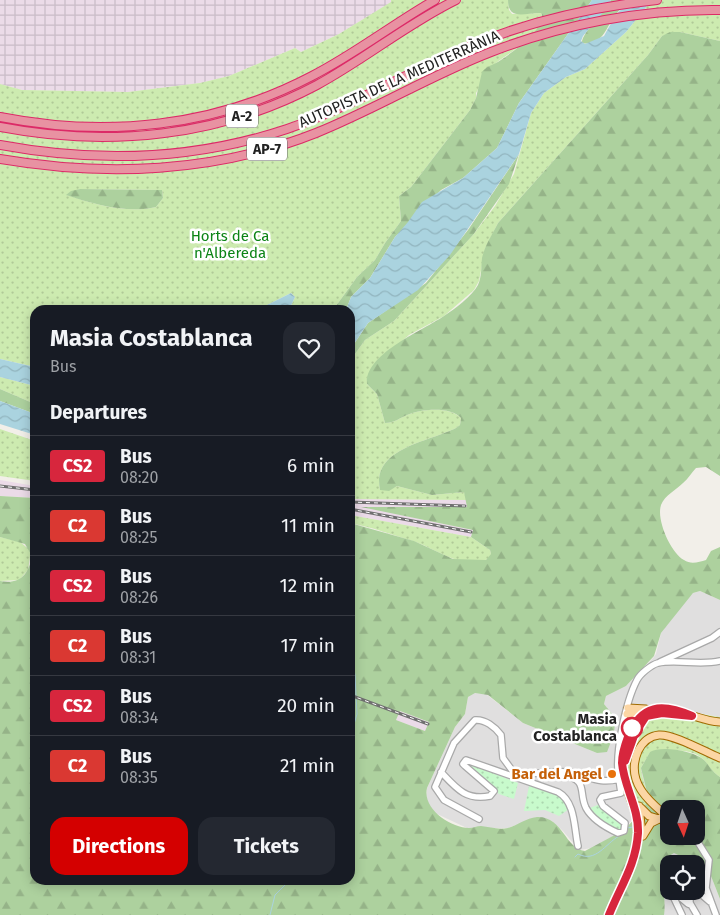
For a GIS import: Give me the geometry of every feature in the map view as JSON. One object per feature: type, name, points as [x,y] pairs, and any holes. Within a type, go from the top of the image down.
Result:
[{"type":"highway","name":"A-2","points":[[0,117],[43,124],[103,128],[167,124],[218,113],[260,100],[313,76],[435,0]]},
{"type":"highway","name":"A-2","points":[[0,127],[54,136],[111,138],[178,132],[228,120],[271,106],[316,85],[456,0]]},
{"type":"highway","name":"AUTOPISTA DE LA MEDITERRÀNIA","points":[[0,146],[44,153],[105,157],[160,155],[230,144],[287,129],[328,113],[469,46],[511,30],[594,9],[656,0]]},
{"type":"highway","name":"AUTOPISTA DE LA MEDITERRÀNIA","points":[[0,159],[59,168],[108,170],[179,167],[227,158],[270,148],[315,133],[465,63],[514,43],[616,18],[664,12],[720,10]]},
{"type":"main road","points":[[632,712],[673,710],[720,722]]},
{"type":"main road","points":[[632,712],[635,733]]},
{"type":"main road","points":[[632,712],[625,748],[622,780],[642,820],[642,838]]},
{"type":"main road","points":[[623,769],[635,733],[643,719],[652,712]]},
{"type":"main road","points":[[660,813],[647,799],[635,779],[635,762],[644,742],[653,737],[665,736],[720,758]]},
{"type":"main road","points":[[637,808],[650,819]]},
{"type":"main road","points":[[637,808],[638,831]]},
{"type":"main road","points":[[642,820],[660,818]]},
{"type":"main road","points":[[609,915],[632,871],[650,819]]},
{"type":"main road","points":[[627,879],[642,820]]},
{"type":"street","points":[[551,772],[576,779],[584,791],[586,808],[602,824],[618,833],[624,831],[625,823],[603,806],[600,800],[602,797],[621,793],[622,780],[618,754],[632,712],[640,676],[657,663],[712,638],[720,632]]},
{"type":"street","points":[[657,663],[697,664],[720,661]]},
{"type":"street","points":[[479,819],[451,805],[437,792],[435,786],[458,737],[472,722],[478,719],[490,725],[501,735],[503,758],[512,775]]},
{"type":"street","points":[[441,772],[463,794],[476,798],[490,796],[494,791],[463,764],[466,760],[564,795],[573,814],[578,846]]},
{"type":"street","points":[[512,775],[571,772],[603,782],[622,780]]},
{"type":"street","points":[[700,845],[709,860],[706,888],[716,915]]},
{"type":"street","points":[[682,915],[672,894],[676,894],[686,903],[690,903]]},
{"type":"street","points":[[705,897],[712,903]]},
{"type":"street","points":[[689,900],[697,915]]},
{"type":"shaded area","points":[[0,0],[391,0],[392,2],[339,34],[301,52],[295,48],[229,76],[200,83],[128,92],[22,90],[0,84]]},
{"type":"shaded area","points":[[0,480],[30,485],[30,498],[0,496]]},
{"type":"shaded area","points":[[355,499],[467,500],[467,508],[365,507],[473,530],[471,537],[355,516]]},
{"type":"shaded area","points":[[700,591],[720,600],[720,717],[683,710],[635,816],[624,830],[592,848],[579,850],[552,821],[538,817],[508,828],[467,828],[435,813],[429,806],[426,799],[427,788],[455,727],[465,714],[468,697],[474,693],[486,694],[523,723],[597,753],[614,734],[614,717],[604,704],[606,696],[626,686],[653,658],[656,654],[661,633],[685,601],[693,593]]},
{"type":"shaded area","points":[[400,711],[429,722],[425,731],[396,720]]},
{"type":"shaded area","points":[[705,865],[720,899],[720,915],[664,915],[664,900],[705,900]]},
{"type":"green space","name":"Horts de Ca n'Albereda","points":[[391,0],[508,0],[509,10],[512,14],[541,13],[543,21],[529,38],[490,69],[476,93],[476,98],[470,110],[411,187],[399,196],[401,221],[375,260],[357,277],[337,305],[291,305],[295,297],[291,293],[267,305],[30,305],[30,366],[0,359],[0,84],[22,90],[128,92],[200,83],[229,76],[295,48],[301,52],[339,34],[391,2]],"holes":[[[80,189],[162,190],[163,198],[156,207],[122,209],[88,202],[67,195]]]},
{"type":"green space","points":[[508,0],[592,0],[519,103],[497,148],[463,178],[441,190],[395,237],[370,278],[351,297],[348,305],[337,305],[357,277],[375,260],[401,221],[399,196],[411,187],[470,110],[476,98],[482,72],[518,48],[539,26],[542,19],[541,13],[515,14],[509,7]]},
{"type":"green space","points":[[611,0],[633,0],[615,15],[599,39],[594,42],[582,43],[589,28]]},
{"type":"green space","points":[[652,0],[720,0],[720,41],[680,32],[662,36],[648,55],[498,223],[485,249],[479,281],[474,290],[444,316],[409,335],[374,365],[367,384],[377,394],[385,423],[427,410],[443,410],[456,414],[461,418],[460,425],[456,428],[404,448],[393,456],[384,465],[380,476],[380,490],[397,486],[432,495],[464,492],[467,500],[355,499],[355,354],[365,340],[394,321],[473,235],[495,206],[514,174],[531,113],[544,93],[566,77],[585,69],[626,32]]},
{"type":"green space","points":[[670,32],[680,32],[720,41],[720,476],[706,467],[696,468],[685,481],[665,498],[660,511],[666,536],[674,551],[687,562],[692,563],[706,560],[711,551],[720,547],[720,600],[700,591],[693,593],[661,633],[654,656],[626,686],[606,696],[604,704],[612,714],[615,722],[614,734],[607,752],[597,753],[523,723],[488,695],[475,693],[468,697],[465,714],[455,727],[427,788],[427,796],[433,810],[454,825],[469,828],[481,826],[504,829],[533,818],[546,818],[558,827],[573,845],[585,851],[624,830],[644,809],[648,796],[641,768],[650,752],[669,749],[693,754],[704,760],[720,777],[720,899],[705,865],[705,855],[678,855],[674,853],[672,855],[660,855],[660,900],[665,900],[664,915],[0,915],[0,581],[18,580],[26,573],[30,565],[30,885],[355,885],[355,524],[414,541],[453,559],[486,560],[491,554],[490,550],[471,537],[473,530],[361,507],[467,507],[464,492],[432,495],[397,486],[389,491],[380,490],[380,476],[384,465],[393,456],[404,448],[456,428],[460,425],[461,418],[456,414],[443,410],[427,410],[385,423],[377,394],[367,384],[369,373],[375,363],[385,353],[435,322],[472,294],[479,282],[485,249],[498,223],[648,55],[662,36]],"holes":[[[400,711],[429,722],[425,731],[396,720]]]},
{"type":"green space","points":[[519,154],[509,184],[473,235],[394,321],[365,340],[355,354],[355,342],[368,323],[426,283],[468,230]]},
{"type":"green space","points":[[80,189],[162,190],[163,198],[156,207],[122,209],[99,205],[66,195],[71,191]]},
{"type":"green space","points":[[0,377],[30,385],[30,402],[0,389]]},
{"type":"green space","points":[[0,389],[30,402],[30,412],[0,401]]},
{"type":"green space","points":[[0,429],[30,439],[30,480],[0,476]]},
{"type":"green space","points":[[0,496],[30,498],[30,553],[25,544],[0,537]]},
{"type":"green space","points":[[355,516],[471,537],[490,550],[491,554],[490,558],[480,562],[461,561],[413,541],[355,524]]},
{"type":"green space","points":[[0,537],[20,542],[30,550],[30,557],[28,570],[19,580],[0,581]]},
{"type":"green space","points":[[649,706],[720,717],[720,777],[704,760],[693,753],[678,750],[650,752],[641,768],[647,794],[646,804],[635,816],[622,750],[632,714]]},
{"type":"green space","points":[[472,765],[518,783],[514,799],[499,794],[470,767]]},
{"type":"green space","points":[[529,786],[560,795],[569,809],[559,816],[545,810],[524,811]]},
{"type":"green space","points":[[600,804],[623,823],[624,826],[619,832],[598,819],[590,808]]},
{"type":"water","points":[[592,0],[611,0],[606,9],[583,36],[581,41],[585,44],[604,36],[621,9],[632,4],[652,0],[626,32],[585,69],[566,77],[544,93],[531,113],[519,154],[450,255],[418,290],[368,323],[355,342],[355,305],[348,305],[351,297],[370,278],[395,237],[422,202],[463,178],[497,148],[519,103]]},
{"type":"water","points":[[291,293],[295,297],[291,305],[267,305]]},
{"type":"water","points":[[0,359],[30,366],[30,385],[0,377]]},
{"type":"water","points":[[0,401],[30,412],[30,433],[0,424]]},
{"type":"waterway","points":[[355,675],[357,714],[355,721]]},
{"type":"waterway","points":[[627,828],[633,827]]},
{"type":"waterway","points":[[575,857],[578,854],[584,856],[595,854],[619,836]]},
{"type":"waterway","points":[[270,915],[275,895],[285,885]]},
{"type":"railway","points":[[0,486],[30,489]]},
{"type":"railway","points":[[355,502],[465,506]]},
{"type":"railway","points":[[355,510],[471,532]]},
{"type":"railway","points":[[355,697],[428,724]]},
{"type":"bus line","name":"CS2","points":[[609,915],[627,879],[638,831],[636,811],[627,789],[622,761],[632,728],[639,716],[649,710],[673,710],[692,716],[662,713],[646,716],[635,733],[625,761]]},
{"type":"place","name":"Masia Costablanca","points":[[632,728]]},
{"type":"place","name":"Bar del Angel","points":[[612,774]]}]
